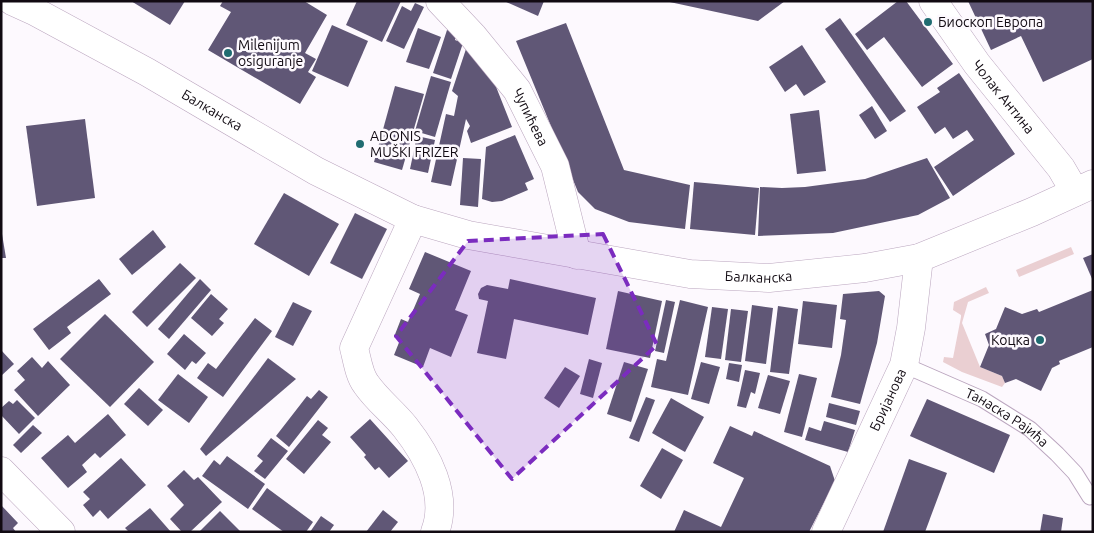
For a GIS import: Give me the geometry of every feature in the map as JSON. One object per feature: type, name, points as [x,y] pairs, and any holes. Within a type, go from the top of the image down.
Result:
[{"type":"street","name":"Балканска","points":[[12,1],[147,72],[316,172],[412,219],[468,235],[578,255],[690,274],[770,278],[865,268],[920,258],[1032,212],[1084,188]]},
{"type":"street","name":"Чупићева","points":[[440,1],[473,36],[517,90],[555,166],[578,255]]},
{"type":"street","name":"Чолак Антина","points":[[933,1],[977,64],[1061,168],[1084,188]]},
{"type":"street","points":[[412,219],[354,348],[365,383],[405,427],[424,456],[437,483],[439,506],[438,525],[435,532]]},
{"type":"street","name":"Бријанова","points":[[826,532],[904,365],[920,258]]},
{"type":"street","points":[[1,471],[61,532]]},
{"type":"lane","name":"Танаска Рајића","points":[[904,365],[982,399],[1030,429],[1075,473],[1090,497]]},
{"type":"highlighted area","points":[[603,234],[657,345],[512,479],[396,336],[468,241]]},
{"type":"shaded area","points":[[1071,247],[1074,254],[1019,277],[1016,270]]},
{"type":"shaded area","points":[[986,287],[989,293],[968,302],[962,323],[980,367],[1002,376],[1005,383],[1002,387],[962,372],[943,362],[944,357],[953,358],[961,317],[961,315],[953,310],[954,302]]},
{"type":"building","points":[[131,1],[185,1],[170,25]]},
{"type":"building","points":[[223,1],[304,1],[327,15],[305,53],[316,59],[308,72],[316,77],[300,104],[208,50],[231,12],[220,6]]},
{"type":"building","points":[[357,1],[401,1],[382,42],[346,25]]},
{"type":"building","points":[[504,1],[544,1],[538,16]]},
{"type":"building","points":[[665,1],[785,1],[758,21]]},
{"type":"building","points":[[898,1],[906,1],[953,64],[922,87],[884,37],[867,50],[855,34]]},
{"type":"building","points":[[968,1],[1093,1],[1093,59],[1043,82],[1021,36],[991,50]]},
{"type":"building","points":[[415,3],[424,7],[404,49],[386,41],[402,6],[411,11]]},
{"type":"building","points":[[840,18],[906,111],[890,122],[825,29]]},
{"type":"building","points":[[566,23],[624,170],[690,185],[685,229],[629,222],[595,209],[578,192],[516,41]]},
{"type":"building","points":[[332,25],[368,41],[348,87],[312,71]]},
{"type":"building","points":[[418,28],[441,37],[429,69],[406,62]]},
{"type":"building","points":[[447,30],[457,33],[455,40],[463,43],[451,79],[433,73]]},
{"type":"building","points":[[802,45],[826,82],[804,96],[796,84],[785,92],[769,67]]},
{"type":"building","points":[[467,46],[487,64],[512,127],[471,143],[467,131],[470,126],[466,119],[451,186],[431,182],[446,114],[454,116],[458,96],[452,91]]},
{"type":"building","points":[[959,73],[1015,154],[953,196],[934,167],[974,140],[967,130],[953,139],[945,127],[935,134],[917,107],[940,92],[937,88]]},
{"type":"building","points":[[431,76],[451,82],[435,137],[415,131]]},
{"type":"building","points":[[395,86],[424,94],[402,170],[374,162]]},
{"type":"building","points":[[872,106],[887,131],[875,139],[859,115]]},
{"type":"building","points":[[819,110],[826,171],[797,174],[790,114]]},
{"type":"building","points":[[85,119],[95,198],[37,206],[26,126]]},
{"type":"building","points":[[515,135],[534,179],[525,183],[528,190],[502,201],[492,202],[482,199],[486,147]]},
{"type":"building","points":[[417,136],[435,140],[428,173],[410,169]]},
{"type":"building","points":[[463,158],[481,159],[478,207],[460,205]]},
{"type":"building","points":[[927,158],[950,198],[918,215],[833,233],[758,236],[760,187],[805,187],[865,179]]},
{"type":"building","points":[[694,182],[759,188],[755,235],[690,229]]},
{"type":"building","points":[[284,193],[339,224],[309,276],[254,244]]},
{"type":"building","points":[[355,213],[387,229],[362,279],[330,263]]},
{"type":"building","points":[[153,230],[166,247],[132,275],[119,259]]},
{"type":"building","points":[[2,234],[6,258],[1,258]]},
{"type":"building","points":[[425,252],[471,271],[455,310],[468,315],[451,357],[430,348],[423,367],[394,355],[400,340],[394,337],[401,319],[408,322],[420,294],[409,289]]},
{"type":"building","points":[[1093,254],[1093,281],[1083,258]]},
{"type":"building","points":[[180,263],[196,278],[147,327],[132,312]]},
{"type":"building","points":[[99,279],[111,294],[67,327],[71,333],[49,350],[33,329]]},
{"type":"building","points":[[200,279],[211,290],[169,339],[158,329]]},
{"type":"building","points":[[510,279],[596,298],[588,335],[514,319],[506,359],[477,353],[488,301],[479,299],[478,294],[481,288],[487,285],[508,289]]},
{"type":"building","name":"Коцка","points":[[1093,290],[1093,347],[1059,361],[1060,364],[1052,368],[1041,391],[1016,379],[1005,383],[1002,376],[980,367],[989,345],[985,334],[996,329],[1005,307],[1022,314],[1037,309],[1039,312]]},
{"type":"building","points":[[618,291],[662,301],[650,358],[606,349]]},
{"type":"building","points":[[879,291],[885,296],[877,343],[860,404],[831,397],[841,355],[846,320],[840,319],[843,294]]},
{"type":"building","points":[[211,294],[228,309],[219,319],[224,323],[212,336],[191,318]]},
{"type":"building","points":[[666,300],[675,302],[664,353],[655,351]]},
{"type":"building","points":[[680,300],[708,307],[688,395],[651,387],[657,359],[666,361]]},
{"type":"building","points":[[803,301],[837,305],[832,348],[798,344]]},
{"type":"building","points":[[293,302],[312,311],[293,346],[275,337]]},
{"type":"building","points":[[752,305],[773,308],[766,364],[745,361]]},
{"type":"building","points":[[778,306],[798,309],[789,374],[770,372]]},
{"type":"building","points":[[712,307],[728,309],[721,359],[705,357]]},
{"type":"building","points":[[731,309],[748,311],[741,362],[725,360]]},
{"type":"building","points":[[105,314],[154,362],[110,407],[60,359]]},
{"type":"building","points":[[255,318],[272,331],[223,397],[197,378],[208,363],[216,369]]},
{"type":"building","points":[[184,334],[206,353],[196,364],[192,361],[185,370],[167,354]]},
{"type":"building","points":[[1,350],[14,364],[1,376]]},
{"type":"building","points":[[32,357],[42,368],[48,361],[70,385],[38,416],[14,390],[25,380],[17,371]]},
{"type":"building","points":[[268,358],[296,379],[206,456],[200,449]]},
{"type":"building","points":[[589,359],[602,363],[593,398],[580,394]]},
{"type":"building","points":[[624,362],[648,369],[631,422],[607,414]]},
{"type":"building","points":[[701,362],[720,367],[709,404],[691,399]]},
{"type":"building","points":[[729,363],[742,365],[739,382],[726,379]]},
{"type":"building","points":[[565,367],[580,376],[559,408],[544,398]]},
{"type":"building","points":[[745,370],[760,373],[755,394],[751,392],[746,408],[737,406]]},
{"type":"building","points":[[178,374],[208,397],[189,423],[158,400]]},
{"type":"building","points":[[799,374],[817,378],[802,437],[784,432]]},
{"type":"building","points":[[768,375],[790,381],[780,414],[758,408]]},
{"type":"building","points":[[139,388],[163,410],[148,426],[124,404]]},
{"type":"building","points":[[319,390],[328,397],[289,447],[276,436],[307,396],[311,399]]},
{"type":"building","points":[[646,397],[655,400],[639,442],[629,438]]},
{"type":"building","points":[[671,398],[704,417],[685,452],[652,433]]},
{"type":"building","points":[[927,399],[1010,435],[994,473],[910,436]]},
{"type":"building","points":[[17,400],[35,418],[19,434],[1,415],[1,408],[9,401],[13,404]]},
{"type":"building","points":[[829,403],[860,411],[856,425],[826,417]]},
{"type":"building","points":[[108,414],[126,435],[100,458],[95,453],[82,465],[87,472],[68,488],[41,458],[68,435],[75,443]]},
{"type":"building","points":[[370,419],[408,461],[389,478],[379,467],[375,470],[364,457],[366,455],[350,437]]},
{"type":"building","points":[[318,420],[328,428],[322,435],[331,442],[304,474],[286,459]]},
{"type":"building","points":[[824,421],[855,430],[848,452],[805,440],[809,427],[821,431]]},
{"type":"building","points":[[33,425],[42,433],[21,453],[13,445]]},
{"type":"building","points":[[730,426],[752,436],[754,431],[830,466],[835,481],[809,532],[674,532],[684,510],[721,527],[744,478],[713,463]]},
{"type":"building","points":[[271,438],[288,451],[265,479],[254,471],[263,461],[257,456]]},
{"type":"building","points":[[662,448],[683,460],[661,499],[640,486]]},
{"type":"building","points":[[227,456],[265,484],[248,509],[202,476],[214,460],[220,465]]},
{"type":"building","points":[[121,458],[146,485],[108,519],[100,510],[93,517],[83,505],[90,499],[83,492]]},
{"type":"building","points":[[909,459],[947,473],[925,532],[883,532]]},
{"type":"building","points":[[184,470],[194,480],[198,477],[222,502],[190,532],[182,532],[170,519],[184,505],[167,486]]},
{"type":"building","points":[[267,488],[313,522],[306,532],[284,532],[252,509]]},
{"type":"building","points":[[1,505],[18,523],[13,528],[16,532],[1,532]]},
{"type":"building","points":[[150,508],[171,532],[129,532],[125,528]]},
{"type":"building","points":[[383,510],[398,522],[390,532],[366,532]]},
{"type":"building","points":[[220,511],[241,532],[199,532]]},
{"type":"building","points":[[1043,514],[1063,518],[1061,532],[1040,532]]},
{"type":"building","points":[[321,516],[334,525],[329,532],[310,532]]},
{"type":"place","name":"Биоскоп Европа","points":[[928,22]]},
{"type":"place","name":"Milenijum osiguranje","points":[[228,53]]},
{"type":"place","name":"ADONIS MUŠKI FRIZER","points":[[360,144]]},
{"type":"place","name":"Коцка","points":[[1040,340]]}]
